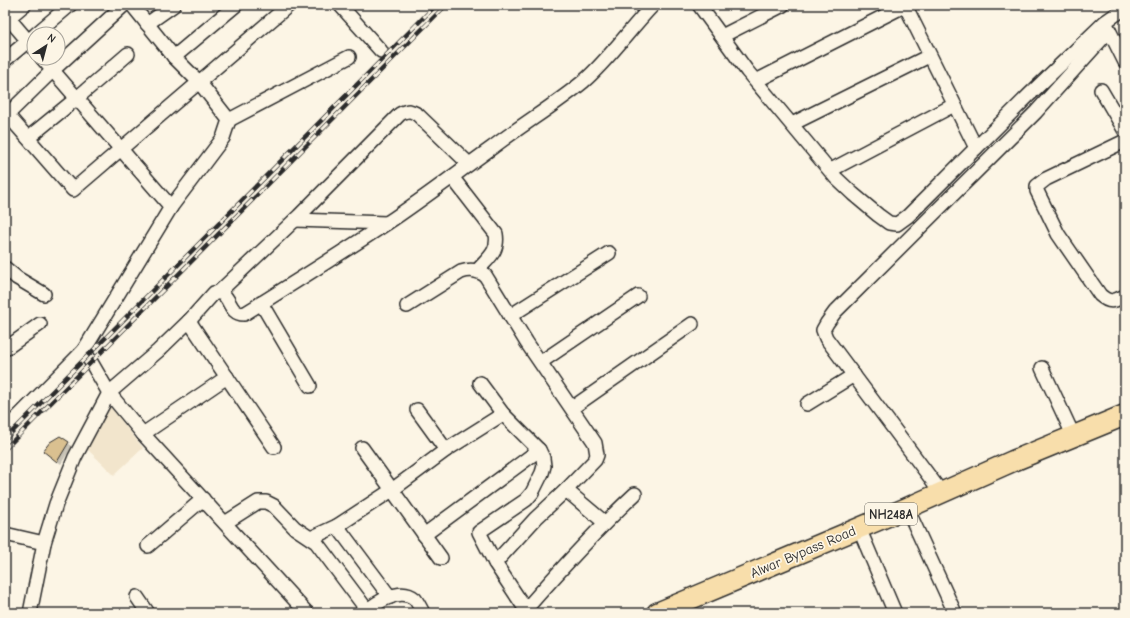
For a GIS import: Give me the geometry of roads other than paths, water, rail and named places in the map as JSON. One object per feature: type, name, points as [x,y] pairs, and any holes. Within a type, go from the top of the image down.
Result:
[{"type":"highway","name":"Alwar Bypass Road","points":[[657,613],[907,508],[1013,461],[1074,437],[1125,414]]},
{"type":"street","points":[[24,5],[6,18],[26,34]]},
{"type":"street","points":[[48,26],[70,5]]},
{"type":"street","points":[[124,5],[6,115],[74,190],[289,5]]},
{"type":"street","points":[[132,5],[174,58],[199,82],[229,120]]},
{"type":"street","points":[[147,24],[174,5]]},
{"type":"street","points":[[181,5],[184,7],[186,5]]},
{"type":"street","points":[[174,58],[236,5]]},
{"type":"street","points":[[340,5],[381,51]]},
{"type":"street","points":[[219,292],[224,294],[234,311],[238,314],[244,314],[387,223],[494,145],[537,117],[584,80],[616,49],[653,5]]},
{"type":"street","points":[[699,5],[756,81],[831,170],[853,194],[878,215],[889,223],[897,224],[976,148],[1029,94],[1108,27]]},
{"type":"street","points":[[722,36],[783,5]]},
{"type":"street","points":[[756,81],[905,5],[976,148]]},
{"type":"street","points":[[941,492],[826,338],[823,330],[836,312],[874,272],[1036,112],[1125,8]]},
{"type":"street","points":[[1108,27],[1124,56]]},
{"type":"street","points":[[5,60],[26,45]]},
{"type":"street","points":[[28,138],[128,54]]},
{"type":"street","points":[[792,124],[929,56]]},
{"type":"street","points":[[5,430],[84,350],[171,207],[223,138],[229,120],[349,57]]},
{"type":"street","points":[[49,66],[171,207]]},
{"type":"street","points":[[1101,90],[1125,131]]},
{"type":"street","points":[[831,170],[954,106]]},
{"type":"street","points":[[30,613],[44,543],[56,504],[75,457],[109,393],[158,351],[189,321],[214,293],[219,292],[295,220],[400,114],[407,111],[412,111],[418,115],[469,164]]},
{"type":"street","points":[[1125,141],[1046,179],[1037,186],[1037,191],[1058,234],[1100,295],[1106,300],[1112,301],[1125,296]]},
{"type":"street","points":[[452,177],[496,234],[496,250],[477,271]]},
{"type":"street","points":[[295,220],[387,223]]},
{"type":"street","points":[[510,316],[609,253]]},
{"type":"street","points":[[5,268],[17,278],[44,294]]},
{"type":"street","points":[[407,306],[461,272],[470,269],[485,276],[527,343],[595,443],[597,455],[595,460],[536,518],[495,563]]},
{"type":"street","points":[[541,362],[638,296]]},
{"type":"street","points":[[261,303],[310,386]]},
{"type":"street","points":[[189,321],[274,447]]},
{"type":"street","points":[[5,349],[40,324]]},
{"type":"street","points":[[572,408],[692,324]]},
{"type":"street","points":[[84,350],[109,393],[143,434],[307,613]]},
{"type":"street","points":[[1042,368],[1074,437]]},
{"type":"street","points":[[807,404],[854,375]]},
{"type":"street","points":[[143,434],[227,377]]},
{"type":"street","points":[[480,383],[503,414],[539,450],[543,458],[544,466],[542,473],[532,493],[526,500],[479,532],[495,563],[527,611],[569,559],[604,522],[635,494]]},
{"type":"street","points":[[418,410],[446,450]]},
{"type":"street","points":[[311,538],[337,526],[392,490],[446,450],[503,414]]},
{"type":"street","points":[[362,448],[442,558]]},
{"type":"street","points":[[424,535],[539,450]]},
{"type":"street","points":[[566,490],[604,522]]},
{"type":"street","points":[[148,546],[203,499]]},
{"type":"street","points":[[225,523],[258,502],[266,502],[274,506],[302,534],[316,542],[366,612],[390,597],[398,594],[406,595],[415,600],[423,613]]},
{"type":"street","points":[[907,508],[955,613]]},
{"type":"street","points":[[337,526],[390,597]]},
{"type":"street","points":[[859,528],[895,613]]},
{"type":"street","points":[[5,534],[44,543]]},
{"type":"street","points":[[137,597],[148,613]]},
{"type":"railway","points":[[5,439],[436,5]]},
{"type":"railway","points":[[5,449],[446,5]]}]
